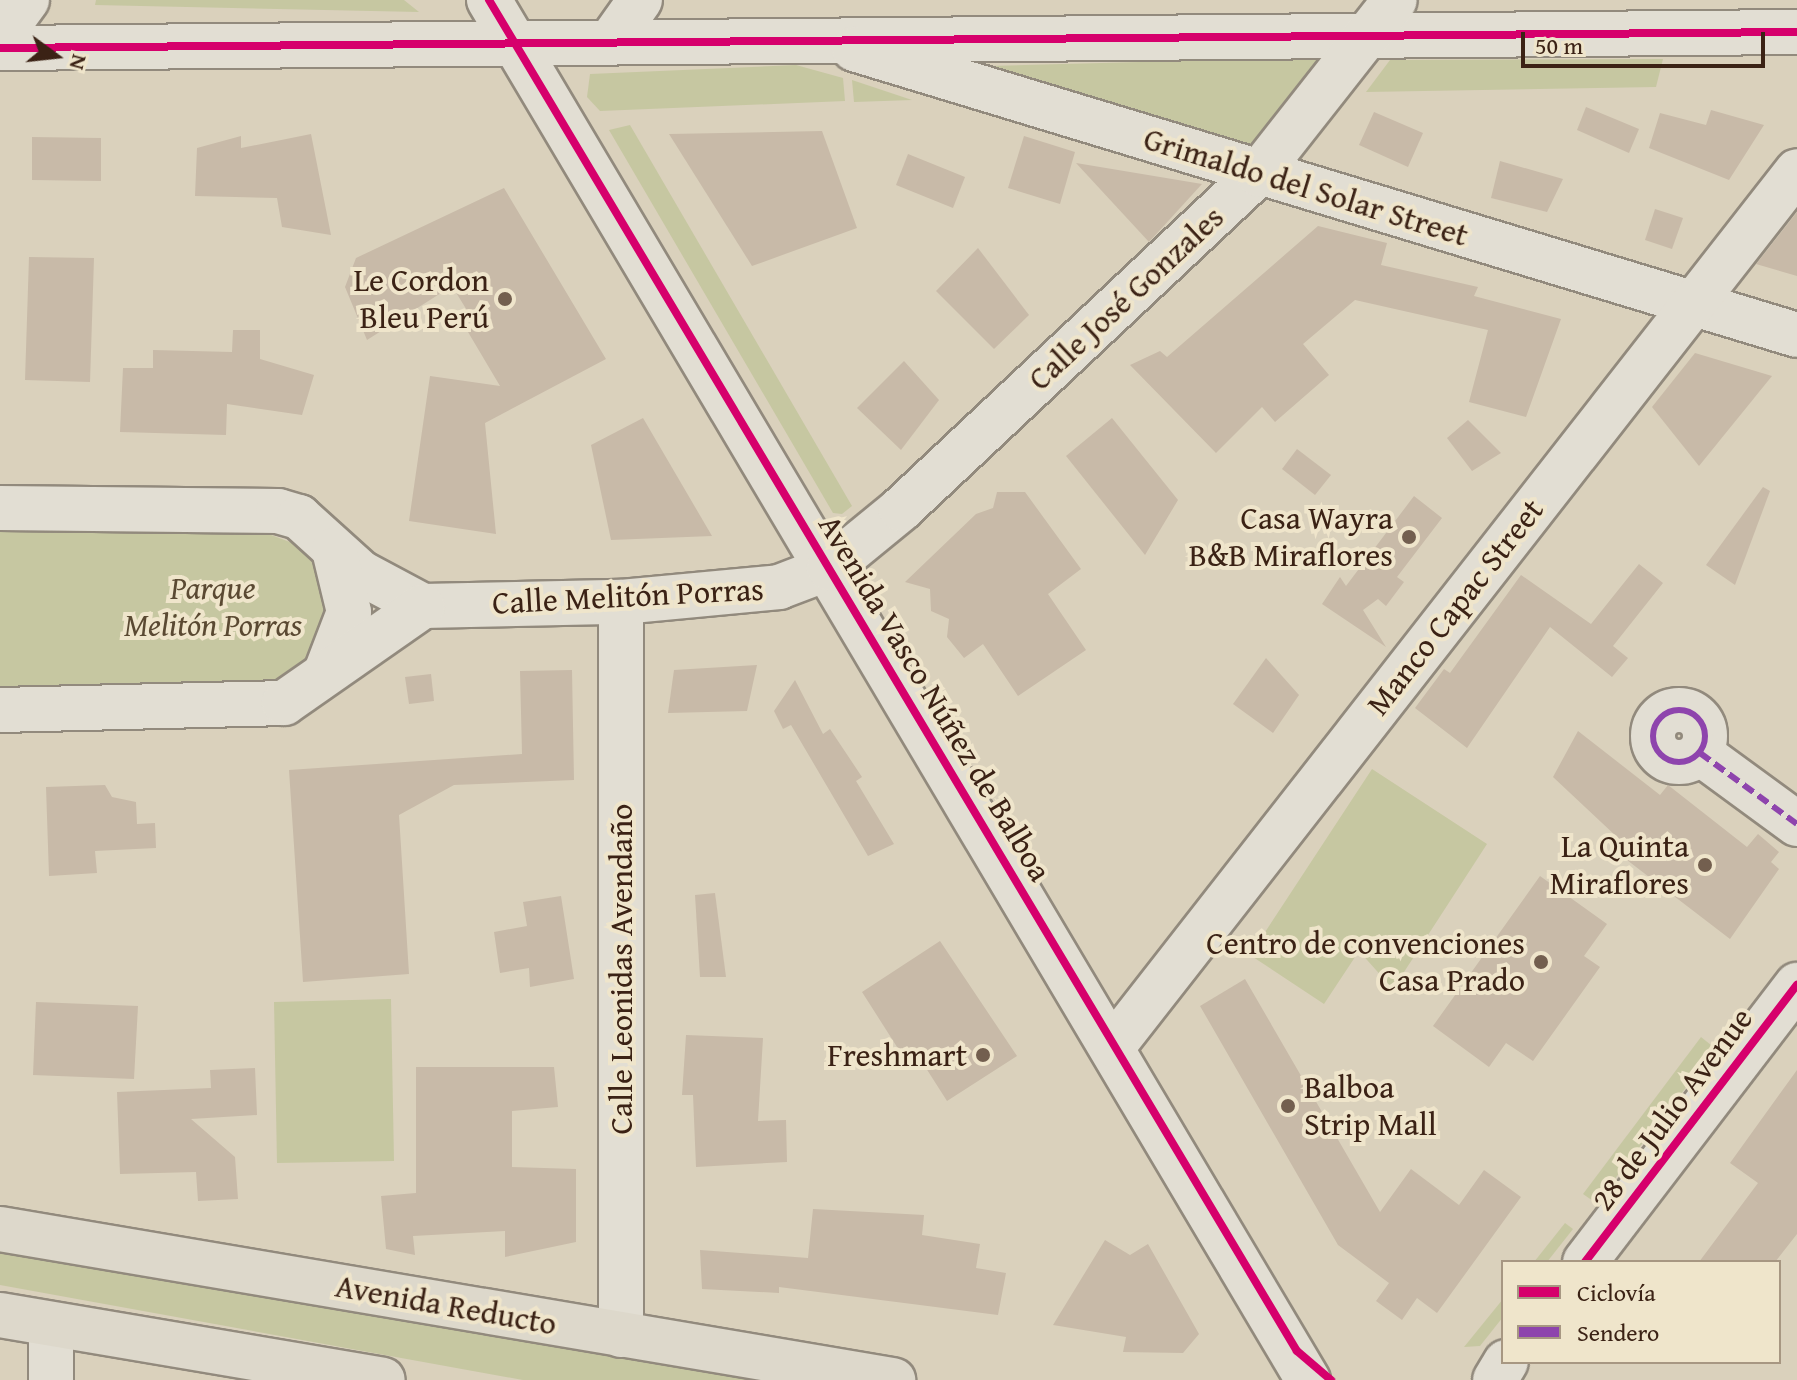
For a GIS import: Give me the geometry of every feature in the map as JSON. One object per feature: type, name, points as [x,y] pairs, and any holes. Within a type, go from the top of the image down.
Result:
[{"type":"main road","name":"Avenida Reducto","points":[[0,1229],[893,1380]]},
{"type":"main road","points":[[0,1315],[383,1380]]},
{"type":"street","points":[[0,37],[27,0]]},
{"type":"street","name":"Avenida Vasco Núñez de Balboa","points":[[489,0],[1114,1045],[1302,1366],[1331,1380]]},
{"type":"street","points":[[611,41],[640,0]]},
{"type":"street","points":[[0,48],[816,37],[1481,16],[1797,32]]},
{"type":"street","name":"Calle José Gonzales","points":[[829,568],[1258,174],[1382,17]]},
{"type":"street","name":"Grimaldo del Solar Street","points":[[816,37],[1258,174],[1797,335]]},
{"type":"street","name":"Manco Capac Street","points":[[1114,1045],[1797,171]]},
{"type":"street","points":[[0,508],[278,511],[299,517],[334,550],[423,606],[284,703],[261,706],[0,710]]},
{"type":"street","points":[[325,675],[349,612],[334,550]]},
{"type":"street","name":"Calle Melitón Porras","points":[[423,606],[621,602],[779,587],[829,568]]},
{"type":"street","name":"Calle Leonidas Avendaño","points":[[621,602],[621,1335]]},
{"type":"street","points":[[1700,753],[1797,824]]},
{"type":"street","name":"28 de Julio Avenue","points":[[1587,1260],[1797,985]]},
{"type":"street","points":[[51,1326],[51,1380]]},
{"type":"green space","points":[[96,0],[404,0],[419,12],[95,5]]},
{"type":"green space","points":[[1325,57],[1261,151],[988,66]]},
{"type":"green space","points":[[1663,59],[1656,87],[1366,92],[1390,60]]},
{"type":"green space","points":[[796,65],[843,78],[845,101],[600,111],[587,97],[590,74]]},
{"type":"green space","points":[[852,80],[912,100],[854,102]]},
{"type":"green space","points":[[630,125],[852,506],[842,514],[833,513],[609,130]]},
{"type":"green space","name":"Parque Melitón Porras","points":[[250,527],[319,553],[344,604],[301,676],[265,687],[0,692],[0,532]]},
{"type":"green space","points":[[1372,769],[1487,844],[1393,989],[1359,951],[1324,1004],[1250,955]]},
{"type":"green space","points":[[391,999],[394,1161],[277,1163],[274,1002]]},
{"type":"green space","points":[[1701,1037],[1716,1049],[1596,1203],[1583,1194]]},
{"type":"green space","points":[[1565,1223],[1573,1229],[1549,1260],[1536,1260]]},
{"type":"green space","points":[[0,1250],[780,1380],[523,1380],[0,1285]]},
{"type":"green space","points":[[1501,1301],[1501,1320],[1480,1346],[1464,1347]]},
{"type":"building","points":[[1586,107],[1639,129],[1629,153],[1577,130]]},
{"type":"building","points":[[1711,110],[1764,125],[1729,180],[1649,148],[1660,113],[1706,125]]},
{"type":"building","points":[[1374,112],[1423,133],[1408,167],[1359,145]]},
{"type":"building","points":[[822,131],[857,228],[752,266],[669,134]]},
{"type":"building","points":[[311,134],[331,235],[282,227],[277,198],[195,196],[197,148],[241,136],[241,148]]},
{"type":"building","points":[[1024,136],[1075,152],[1060,204],[1008,188]]},
{"type":"building","points":[[32,137],[101,138],[101,181],[32,180]]},
{"type":"building","points":[[908,154],[965,177],[953,208],[896,185]]},
{"type":"building","points":[[1500,161],[1563,179],[1547,212],[1491,198]]},
{"type":"building","points":[[1076,163],[1202,184],[1149,242]]},
{"type":"building","name":"Le Cordon Bleu Perú","points":[[504,188],[606,359],[485,423],[496,534],[409,521],[430,376],[500,386],[468,332],[476,325],[452,286],[367,340],[345,287],[356,258]]},
{"type":"building","points":[[1655,209],[1683,218],[1672,249],[1645,240]]},
{"type":"building","points":[[1797,212],[1797,276],[1756,264],[1757,263]]},
{"type":"building","points":[[1318,226],[1387,243],[1381,265],[1478,287],[1474,296],[1561,319],[1526,417],[1469,402],[1488,330],[1355,300],[1303,344],[1329,375],[1275,422],[1262,407],[1216,453],[1130,365],[1160,351],[1167,357]]},
{"type":"building","points":[[978,248],[1029,315],[994,349],[936,291]]},
{"type":"building","points":[[29,257],[94,258],[90,382],[25,380]]},
{"type":"building","points":[[233,330],[260,330],[260,359],[314,375],[302,415],[227,404],[226,435],[120,432],[123,368],[153,368],[153,350],[232,352]]},
{"type":"building","points":[[1695,353],[1772,376],[1699,466],[1652,407]]},
{"type":"building","points":[[904,361],[939,400],[901,450],[857,408]]},
{"type":"building","points":[[643,418],[712,536],[611,540],[591,445]]},
{"type":"building","points":[[1112,418],[1178,500],[1145,555],[1066,456]]},
{"type":"building","points":[[1468,420],[1501,453],[1472,471],[1447,438]]},
{"type":"building","points":[[1297,449],[1331,475],[1315,495],[1282,469]]},
{"type":"building","points":[[1763,487],[1770,491],[1735,585],[1706,565]]},
{"type":"building","points":[[997,492],[1025,492],[1081,569],[1048,594],[1086,650],[1018,696],[983,644],[964,658],[947,637],[949,619],[931,611],[930,589],[905,582],[976,514],[993,508]]},
{"type":"building","points":[[1414,496],[1442,518],[1397,577],[1404,582],[1386,606],[1378,599],[1363,610],[1386,647],[1322,604],[1340,577],[1346,586]]},
{"type":"building","points":[[1639,564],[1663,583],[1613,646],[1628,658],[1612,677],[1550,627],[1467,748],[1415,708],[1444,669],[1450,673],[1521,575],[1591,624]]},
{"type":"building","points":[[1266,658],[1299,695],[1273,733],[1233,704]]},
{"type":"building","points":[[757,665],[747,711],[668,713],[674,670]]},
{"type":"building","points":[[572,670],[574,780],[454,785],[399,815],[409,974],[303,982],[289,770],[522,754],[520,671]]},
{"type":"building","points":[[431,674],[434,701],[409,704],[405,677]]},
{"type":"building","points":[[795,680],[823,734],[830,729],[862,777],[856,781],[894,844],[868,856],[791,725],[783,729],[774,711]]},
{"type":"building","name":"La Quinta Miraflores","points":[[1578,731],[1660,795],[1668,785],[1747,847],[1758,834],[1779,852],[1771,862],[1779,869],[1730,939],[1610,847],[1617,837],[1553,777]]},
{"type":"building","points":[[105,785],[112,797],[136,802],[137,824],[155,823],[156,848],[95,851],[97,873],[49,876],[46,787]]},
{"type":"building","points":[[1540,876],[1607,924],[1584,956],[1600,967],[1533,1061],[1506,1043],[1489,1067],[1433,1026]]},
{"type":"building","points":[[715,893],[726,977],[700,977],[695,895]]},
{"type":"building","points":[[561,896],[574,979],[530,987],[529,968],[500,973],[494,932],[527,926],[523,902]]},
{"type":"building","points":[[940,941],[1017,1056],[947,1101],[917,1054],[906,1061],[862,992]]},
{"type":"building","points":[[1245,979],[1380,1212],[1411,1169],[1459,1205],[1484,1170],[1521,1197],[1437,1313],[1417,1298],[1402,1320],[1376,1301],[1389,1283],[1338,1245],[1200,1006]]},
{"type":"building","points":[[36,1002],[138,1006],[134,1079],[33,1075]]},
{"type":"building","points":[[686,1035],[763,1038],[758,1121],[786,1120],[787,1162],[696,1167],[693,1095],[682,1095]]},
{"type":"building","points":[[416,1067],[554,1067],[558,1107],[512,1111],[512,1167],[576,1169],[576,1242],[505,1257],[505,1231],[413,1236],[415,1255],[386,1249],[381,1196],[416,1193]]},
{"type":"building","points":[[255,1068],[257,1115],[191,1119],[235,1157],[238,1199],[198,1201],[196,1172],[120,1174],[117,1092],[211,1088],[210,1070]]},
{"type":"building","points":[[1797,1070],[1797,1234],[1777,1260],[1700,1260],[1758,1183],[1730,1163]]},
{"type":"building","points":[[813,1209],[924,1215],[922,1235],[980,1244],[976,1268],[1006,1273],[998,1315],[779,1287],[779,1293],[702,1289],[700,1250],[808,1258]]},
{"type":"building","points":[[1105,1240],[1130,1255],[1148,1244],[1199,1334],[1183,1353],[1123,1352],[1126,1337],[1053,1325]]},
{"type":"marked path","points":[[1679,710],[1698,717],[1705,736],[1698,755],[1679,762],[1660,755],[1653,736],[1660,717],[1679,710]]},
{"type":"marked path","points":[[1700,753],[1797,824]]},
{"type":"cycle path","points":[[489,0],[1297,1351],[1331,1380]]},
{"type":"cycle path","points":[[0,48],[1797,32]]},
{"type":"cycle path","points":[[1587,1260],[1797,985]]},
{"type":"place","name":"Le Cordon Bleu Perú","points":[[505,299]]},
{"type":"place","name":"Casa Wayra B&B Miraflores","points":[[1409,537]]},
{"type":"place","name":"La Quinta Miraflores","points":[[1705,865]]},
{"type":"place","name":"Centro de convenciones Casa Prado","points":[[1541,962]]},
{"type":"place","name":"Freshmart","points":[[983,1055]]},
{"type":"place","name":"Balboa Strip Mall","points":[[1288,1106]]}]
